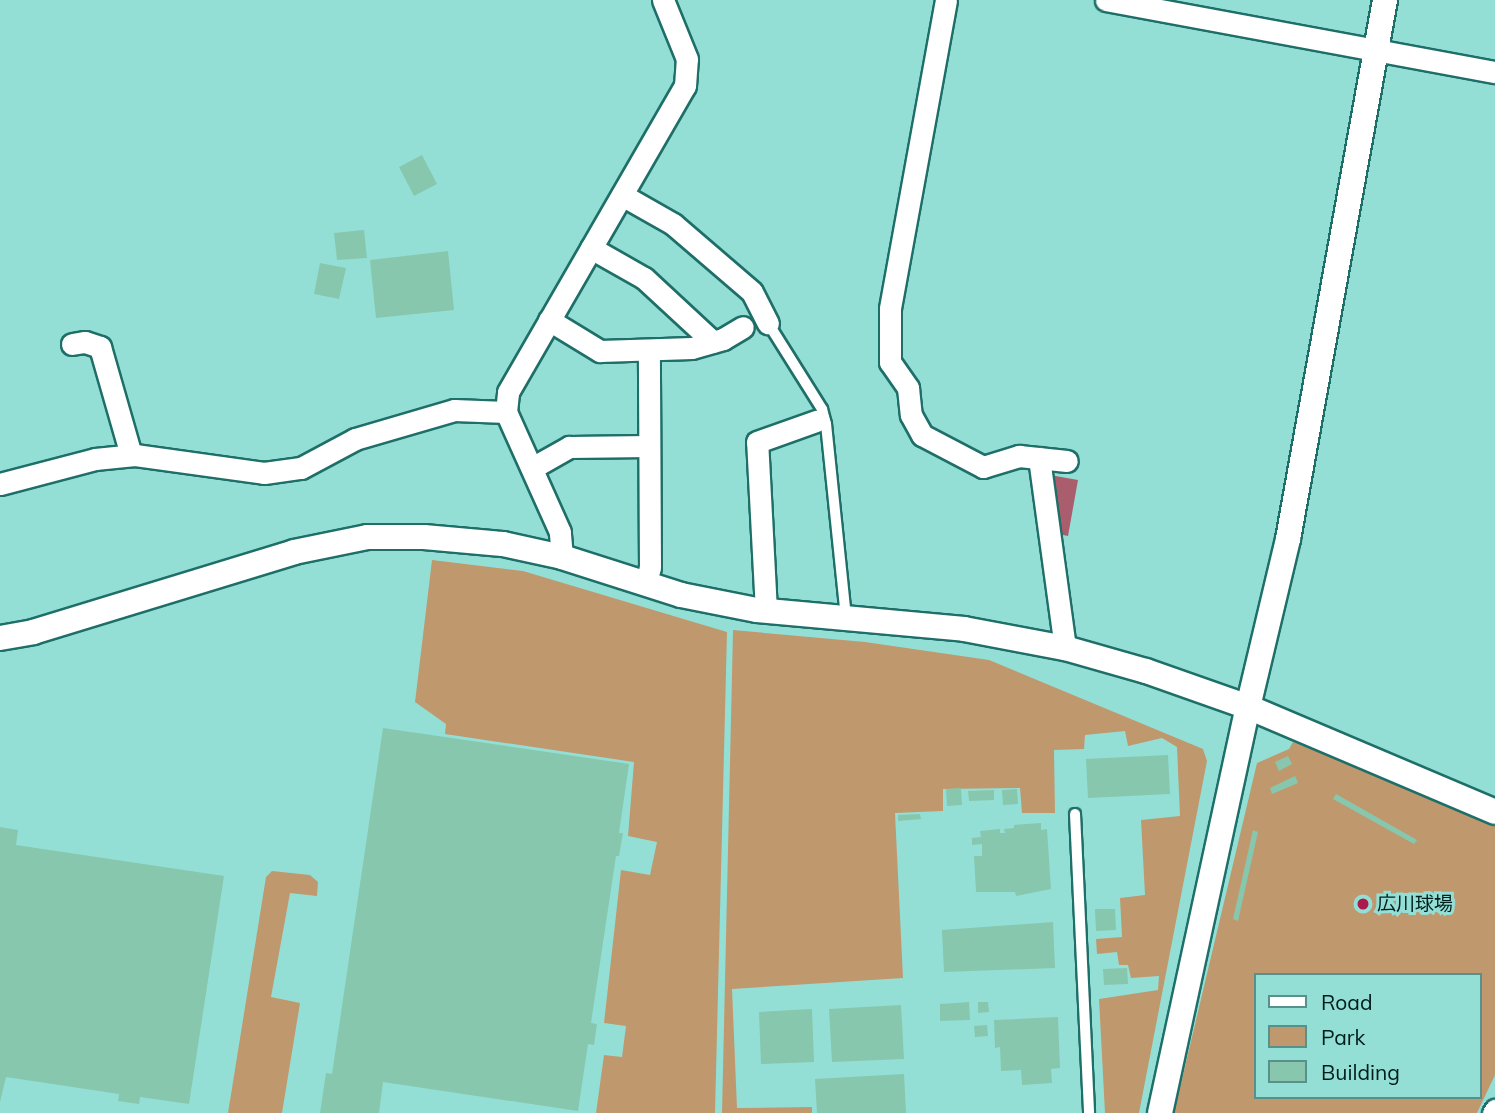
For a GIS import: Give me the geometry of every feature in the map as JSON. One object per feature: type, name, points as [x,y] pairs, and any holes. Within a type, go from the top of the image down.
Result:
[{"type":"street","points":[[562,557],[561,532],[506,412],[508,392],[685,86],[687,59],[663,0]]},
{"type":"street","points":[[1106,0],[1495,72]]},
{"type":"street","points":[[1160,1113],[1287,539],[1385,0]]},
{"type":"street","points":[[940,1],[890,309],[890,362],[908,388],[911,415],[922,435],[983,467],[1020,456],[1067,461]]},
{"type":"street","points":[[622,195],[673,224],[752,292],[765,318]]},
{"type":"street","points":[[591,248],[644,278],[713,342]]},
{"type":"street","points":[[549,320],[600,351],[692,348],[713,342],[743,327]]},
{"type":"street","points":[[72,344],[85,342],[100,346],[131,455]]},
{"type":"street","points":[[646,584],[650,567],[649,350]]},
{"type":"street","points":[[0,484],[95,459],[131,455],[177,459],[264,473],[301,468],[355,439],[454,410],[506,412]]},
{"type":"street","points":[[766,611],[757,442],[816,422]]},
{"type":"street","points":[[531,468],[569,447],[649,446]]},
{"type":"street","points":[[1039,458],[1065,648]]},
{"type":"street","points":[[0,638],[33,632],[294,552],[367,537],[424,537],[503,544],[562,557],[681,595],[766,611],[964,629],[1065,648],[1146,671],[1248,707],[1495,812]]},
{"type":"lane","points":[[743,327],[765,318],[822,409],[826,424],[846,618]]},
{"type":"lane","points":[[1075,814],[1089,1113]]},
{"type":"green space","points":[[432,560],[523,571],[727,632],[715,1113],[596,1113],[604,1055],[622,1057],[626,1026],[604,1023],[621,870],[650,875],[657,842],[628,836],[634,762],[445,734],[446,724],[415,702]]},
{"type":"green space","points":[[733,630],[865,642],[989,660],[1203,749],[1207,761],[1139,1113],[1105,1113],[1099,999],[1158,990],[1159,976],[1131,978],[1128,965],[1119,965],[1117,952],[1097,954],[1096,939],[1122,937],[1120,898],[1145,895],[1141,820],[1180,816],[1177,747],[1162,738],[1128,746],[1125,731],[1085,735],[1084,749],[1054,750],[1055,813],[1022,813],[1020,788],[943,789],[943,811],[895,813],[903,978],[732,989],[737,1108],[812,1107],[812,1113],[722,1113]]},
{"type":"green space","name":"広川球場","points":[[1293,742],[1495,821],[1495,1075],[1477,1113],[1174,1113],[1257,763],[1289,749]]},
{"type":"green space","points":[[272,871],[310,875],[318,882],[317,896],[290,893],[271,997],[300,1003],[282,1113],[228,1113],[266,877]]},
{"type":"shaded area","points":[[1050,475],[1078,480],[1068,536],[1058,534]]},
{"type":"building","points":[[422,155],[437,184],[414,196],[399,167]]},
{"type":"building","points":[[364,230],[367,258],[337,260],[334,233]]},
{"type":"building","points":[[448,251],[454,310],[376,318],[370,260]]},
{"type":"building","points":[[320,263],[346,268],[339,299],[314,294]]},
{"type":"building","points":[[383,728],[629,764],[619,833],[623,833],[619,856],[616,856],[591,1023],[597,1024],[594,1045],[588,1044],[578,1111],[383,1082],[379,1113],[320,1113],[326,1073],[332,1074]]},
{"type":"building","points":[[1168,755],[1170,794],[1088,798],[1086,759]]},
{"type":"building","points":[[1288,756],[1292,764],[1279,771],[1275,762]]},
{"type":"building","points":[[1295,776],[1298,783],[1272,794],[1270,788]]},
{"type":"building","points":[[961,788],[962,805],[947,806],[946,789]]},
{"type":"building","points":[[1017,789],[1018,804],[1003,805],[1002,790]]},
{"type":"building","points":[[994,790],[994,800],[969,801],[968,791]]},
{"type":"building","points":[[1336,794],[1417,840],[1414,844],[1333,799]]},
{"type":"building","points":[[920,814],[921,819],[898,821],[898,815]]},
{"type":"building","points":[[1041,823],[1041,830],[1047,829],[1051,889],[1016,896],[1015,892],[976,892],[974,856],[982,856],[982,844],[972,845],[972,838],[981,837],[980,831],[1000,829],[1000,833],[1005,833],[1004,829],[1014,828],[1014,825]]},
{"type":"building","points":[[0,827],[18,830],[16,845],[224,876],[189,1104],[140,1097],[139,1104],[118,1101],[119,1094],[6,1077],[0,1102]]},
{"type":"building","points":[[1253,830],[1258,832],[1238,921],[1233,919]]},
{"type":"building","points":[[1095,909],[1115,909],[1116,930],[1096,931]]},
{"type":"building","points":[[1053,922],[1055,968],[944,972],[942,930]]},
{"type":"building","points":[[1127,968],[1128,984],[1104,985],[1103,969]]},
{"type":"building","points":[[969,1002],[970,1020],[940,1021],[940,1004]]},
{"type":"building","points":[[978,1002],[988,1002],[989,1012],[978,1013]]},
{"type":"building","points":[[901,1005],[904,1059],[832,1062],[829,1009]]},
{"type":"building","points":[[812,1009],[814,1062],[761,1064],[759,1012]]},
{"type":"building","points":[[1058,1017],[1060,1068],[1051,1069],[1052,1083],[1022,1085],[1021,1070],[1001,1071],[1000,1047],[995,1048],[994,1020]]},
{"type":"building","points":[[987,1025],[988,1036],[975,1037],[974,1026]]},
{"type":"building","points":[[904,1074],[906,1113],[817,1113],[815,1079]]},
{"type":"place","name":"広川球場","points":[[1363,904]]}]
